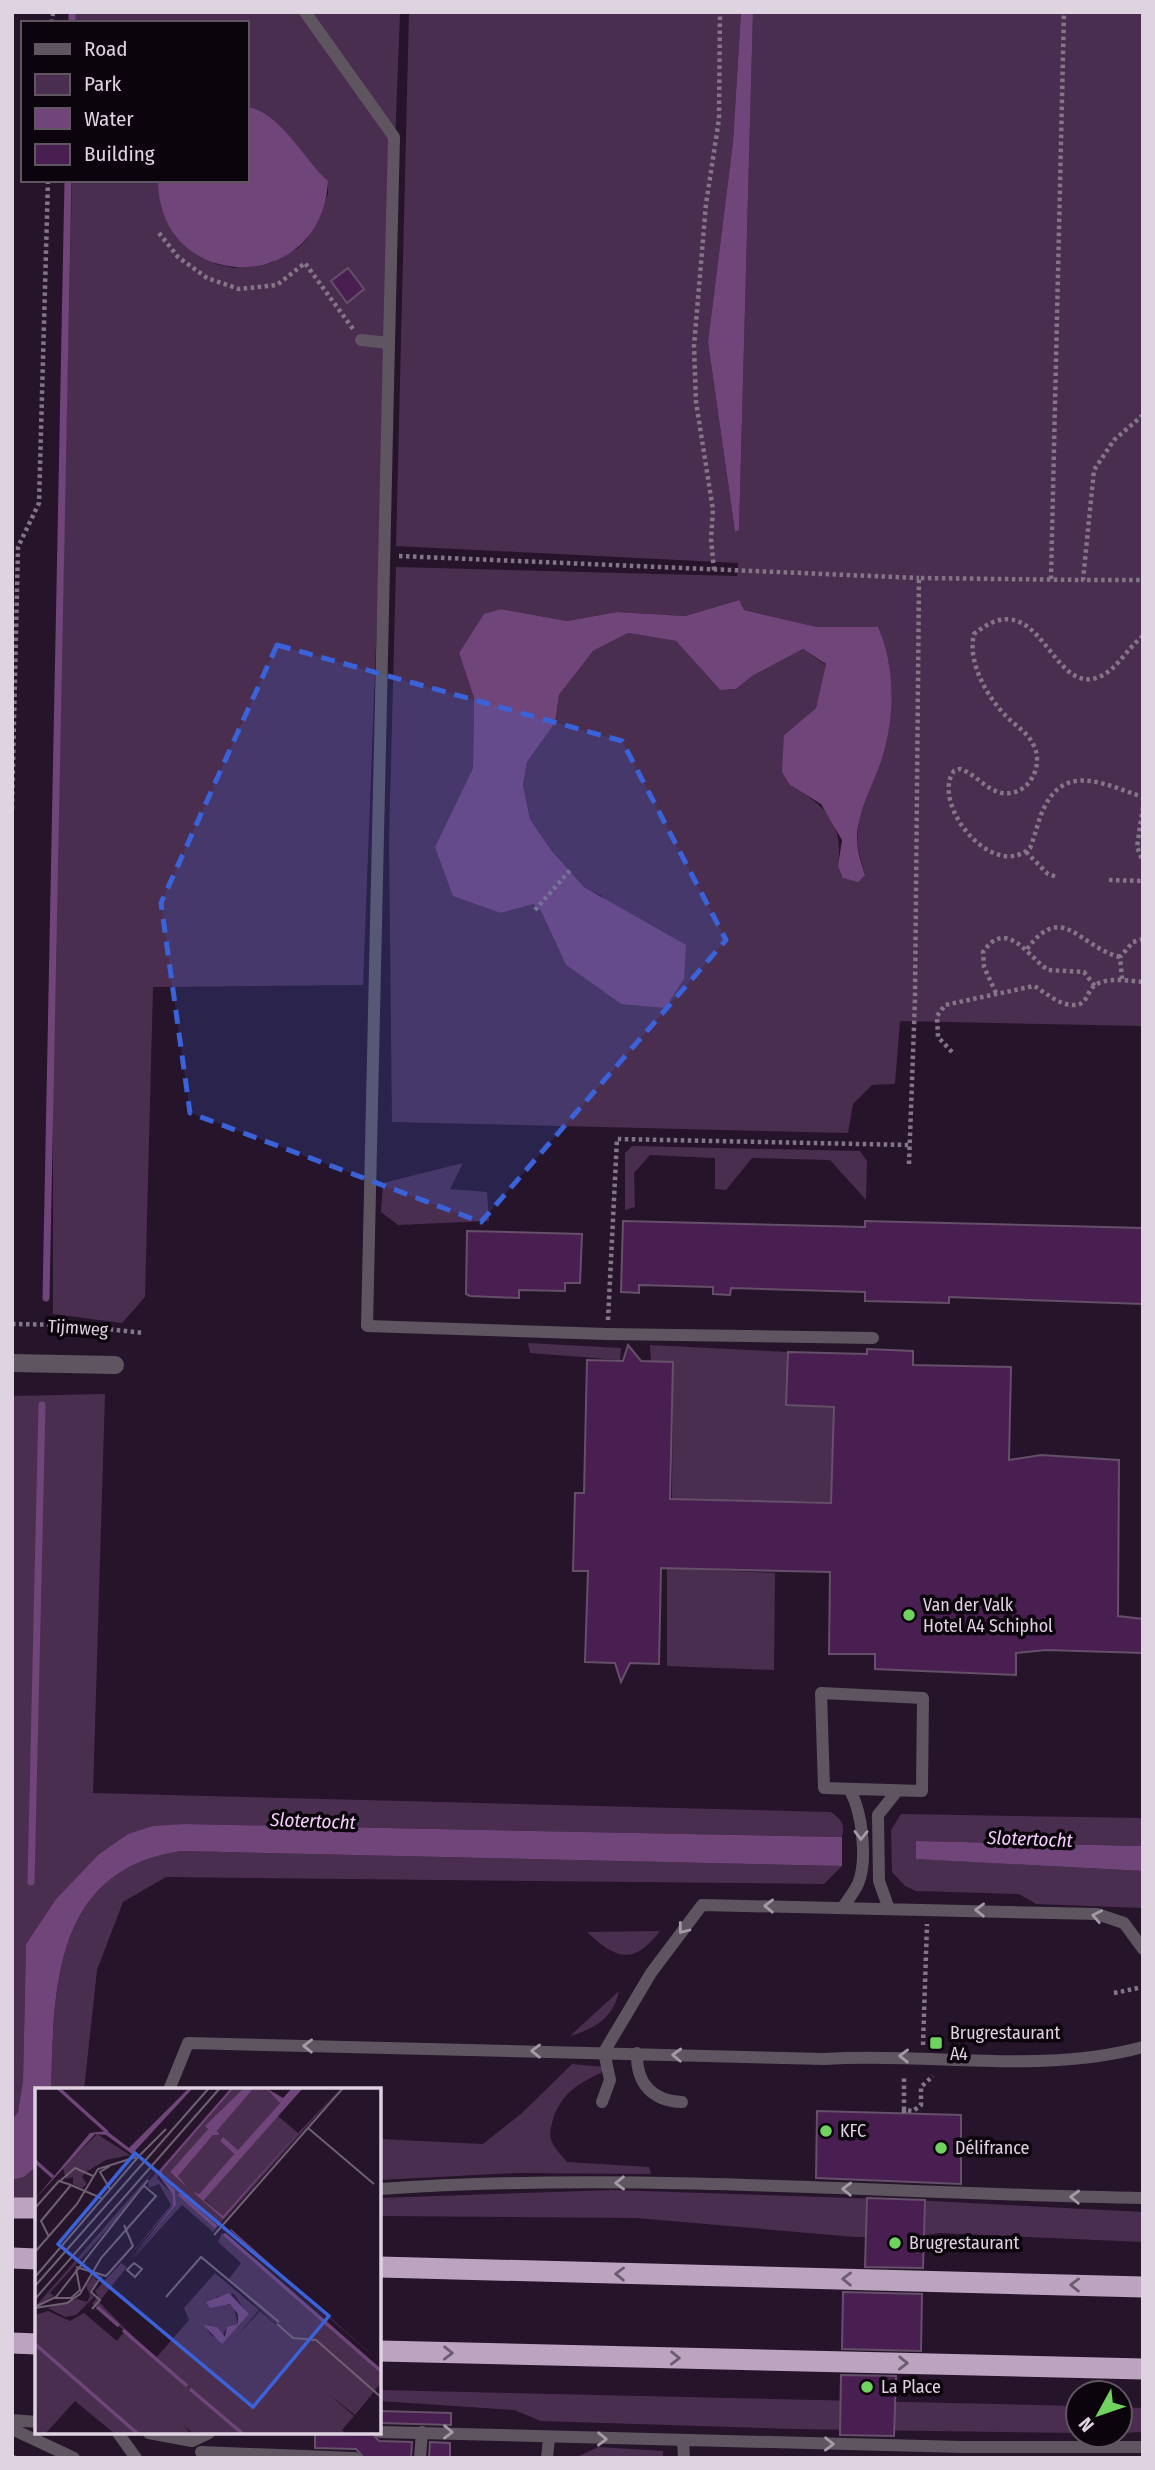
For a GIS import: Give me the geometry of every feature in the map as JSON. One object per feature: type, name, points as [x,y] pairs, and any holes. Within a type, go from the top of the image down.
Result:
[{"type":"highway","points":[[12,2208],[35,2208]]},
{"type":"highway","points":[[12,2258],[35,2259]]},
{"type":"highway","points":[[382,2267],[1143,2287]]},
{"type":"highway","points":[[12,2343],[35,2344]]},
{"type":"highway","points":[[382,2351],[1143,2369]]},
{"type":"street","name":"Tijmweg","points":[[12,1363],[115,1365]]},
{"type":"lane","points":[[305,12],[394,137],[367,1326],[607,1335],[873,1338]]},
{"type":"lane","points":[[361,341],[389,343]]},
{"type":"lane","points":[[821,1693],[923,1698],[922,1791],[897,1791],[824,1788],[821,1693]]},
{"type":"lane","points":[[843,1907],[858,1883],[860,1870],[861,1816],[849,1789]]},
{"type":"lane","points":[[889,1909],[879,1881],[878,1815],[897,1791]]},
{"type":"lane","points":[[602,2102],[610,2080],[604,2052],[651,1973],[702,1905],[927,1908],[1097,1914],[1124,1923],[1142,1947]]},
{"type":"lane","points":[[170,2088],[188,2043],[825,2059],[927,2057],[995,2062],[1060,2059],[1143,2047]]},
{"type":"lane","points":[[637,2053],[636,2073],[646,2087],[665,2102],[682,2102]]},
{"type":"lane","points":[[382,2189],[436,2185],[639,2183],[1143,2198]]},
{"type":"lane","points":[[12,2420],[35,2422]]},
{"type":"lane","points":[[12,2429],[74,2458]]},
{"type":"lane","points":[[382,2432],[962,2447],[1143,2447]]},
{"type":"lane","points":[[420,2458],[422,2432]]},
{"type":"lane","points":[[119,2435],[136,2458]]},
{"type":"lane","points":[[160,2435],[191,2441],[204,2435]]},
{"type":"lane","points":[[547,2458],[548,2438]]},
{"type":"lane","points":[[191,2441],[204,2455],[355,2458]]},
{"type":"lane","points":[[683,2441],[684,2458]]},
{"type":"path","points":[[714,570],[711,539],[713,510],[696,402],[694,346],[706,204],[719,119],[720,12]]},
{"type":"path","points":[[1051,579],[1064,12]]},
{"type":"path","points":[[12,809],[18,547],[39,503],[48,182]]},
{"type":"path","points":[[159,233],[178,257],[206,278],[239,289],[277,285],[304,263],[361,341]]},
{"type":"path","points":[[1083,580],[1094,470],[1114,440],[1143,415]]},
{"type":"path","points":[[384,555],[919,578],[1143,580]]},
{"type":"path","points":[[909,1164],[915,999],[919,578]]},
{"type":"path","points":[[1143,636],[1107,673],[1095,678],[1082,678],[1067,669],[1022,623],[999,618],[974,634],[972,652],[982,680],[1005,715],[1035,746],[1037,768],[1024,788],[1004,793],[995,791],[968,772],[954,771],[947,784],[958,819],[986,850],[1012,857],[1025,852],[1048,799],[1069,782],[1092,780],[1143,797]]},
{"type":"path","points":[[1143,807],[1137,848],[1143,862]]},
{"type":"path","points":[[1025,852],[1048,874],[1057,877]]},
{"type":"path","points":[[535,910],[572,868]]},
{"type":"path","points":[[1108,880],[1143,881]]},
{"type":"path","points":[[1027,949],[1041,932],[1049,927],[1063,926],[1091,945],[1120,957]]},
{"type":"path","points":[[996,993],[984,967],[982,952],[996,940],[1007,939],[1027,949],[1048,970],[1084,972],[1095,986]]},
{"type":"path","points":[[1122,979],[1120,957],[1133,942],[1143,939]]},
{"type":"path","points":[[952,1052],[938,1037],[937,1016],[945,1005],[1034,986],[1050,998],[1076,1005],[1085,1001],[1095,986],[1122,979],[1143,982]]},
{"type":"path","points":[[607,1335],[617,1139],[910,1145]]},
{"type":"path","name":"Tijmweg","points":[[12,1324],[69,1325],[144,1333]]},
{"type":"path","points":[[905,2094],[904,2112],[913,2111],[921,2105],[921,2087],[933,2078],[927,2057],[927,1908]]},
{"type":"path","points":[[1114,1993],[1143,1987]]},
{"type":"highlighted area","points":[[277,645],[622,741],[726,940],[481,1222],[190,1113],[161,903]]},
{"type":"green space","points":[[75,12],[400,12],[363,985],[153,987],[145,1297],[122,1323],[53,1314],[53,984],[72,182],[158,182],[161,207],[169,224],[216,264],[234,268],[271,263],[298,248],[307,239],[328,194],[328,182],[281,127],[259,110],[248,107],[248,21],[75,21]]},
{"type":"green space","points":[[409,12],[741,12],[733,142],[708,342],[735,532],[739,530],[753,12],[1143,12],[1143,1026],[900,1021],[895,1084],[872,1085],[853,1104],[848,1133],[392,1122],[389,842],[396,567],[737,576],[738,563],[396,546]],"holes":[[[738,600],[744,610],[817,627],[878,627],[883,755],[859,816],[857,845],[865,875],[838,866],[839,851],[835,827],[822,808],[790,785],[784,735],[816,708],[826,665],[803,649],[752,676],[736,689],[720,690],[676,641],[628,633],[593,651],[559,695],[555,723],[527,762],[523,785],[530,819],[551,850],[584,887],[602,896],[621,1004],[566,965],[541,911],[532,904],[501,913],[435,847],[473,768],[474,698],[459,653],[484,615],[501,609],[567,621],[617,612],[685,616]]]},
{"type":"green space","points":[[632,1146],[860,1151],[867,1161],[866,1200],[830,1160],[752,1158],[726,1190],[715,1189],[715,1158],[650,1155],[634,1173],[635,1207],[625,1210],[625,1153]]},
{"type":"green space","points":[[463,1163],[450,1189],[487,1192],[489,1221],[398,1225],[381,1212],[383,1183]]},
{"type":"green space","points":[[528,1343],[621,1348],[620,1360],[530,1353]]},
{"type":"green space","points":[[650,1345],[788,1352],[786,1405],[834,1408],[831,1502],[672,1499],[673,1362],[651,1361]]},
{"type":"green space","points":[[105,1394],[93,1793],[831,1812],[842,1823],[842,1837],[186,1824],[98,1855],[56,1899],[26,1944],[23,2081],[18,2112],[12,2120],[12,1396]]},
{"type":"green space","points":[[667,1568],[775,1573],[774,1670],[667,1666]]},
{"type":"green space","points":[[901,1814],[1143,1818],[1143,1846],[917,1841],[917,1859],[1143,1871],[1143,1908],[1036,1904],[1019,1894],[916,1891],[905,1886],[892,1872],[891,1830]]},
{"type":"green space","points":[[181,1851],[842,1866],[824,1884],[166,1877],[123,1902],[97,1970],[84,2088],[51,2088],[55,2012],[69,1939],[84,1908],[107,1882],[139,1863]]},
{"type":"green space","points":[[660,1931],[641,1950],[624,1955],[607,1948],[587,1932]]},
{"type":"green space","points":[[619,1991],[613,2008],[602,2021],[570,2036]]},
{"type":"green space","points":[[572,2064],[603,2067],[601,2073],[576,2087],[559,2105],[550,2133],[552,2142],[567,2162],[649,2167],[651,2174],[517,2173],[382,2180],[382,2139],[483,2144],[522,2113]]},
{"type":"green space","points":[[35,2168],[35,2200],[12,2200],[12,2180],[24,2177]]},
{"type":"green space","points":[[613,2190],[912,2200],[1143,2212],[1143,2242],[939,2233],[914,2237],[855,2237],[636,2218],[382,2216],[382,2198]]},
{"type":"green space","points":[[382,2390],[1064,2406],[1064,2433],[794,2429],[541,2421],[514,2410],[382,2401]]},
{"type":"green space","points":[[1134,2408],[1143,2408],[1143,2432],[1134,2432]]},
{"type":"green space","points":[[598,2447],[663,2451],[663,2458],[575,2458]]},
{"type":"water","points":[[741,12],[753,12],[739,530],[735,532],[708,342],[733,142]]},
{"type":"water","points":[[248,107],[259,110],[281,126],[328,181],[319,219],[299,246],[272,262],[241,267],[210,261],[184,245],[165,218],[158,182],[248,182]]},
{"type":"water","points":[[739,600],[744,610],[817,627],[878,627],[888,658],[891,707],[883,755],[862,809],[857,831],[865,875],[858,882],[843,878],[838,866],[842,840],[821,804],[790,785],[782,772],[784,735],[816,708],[826,664],[803,649],[752,676],[736,689],[720,690],[676,641],[628,633],[593,651],[559,695],[555,723],[527,762],[523,785],[530,819],[551,850],[584,887],[686,945],[684,979],[665,1008],[621,1004],[566,965],[541,911],[533,904],[501,913],[453,896],[435,847],[473,768],[474,698],[459,653],[484,614],[501,609],[567,621],[617,612],[685,616]]},
{"type":"water","points":[[186,1824],[842,1837],[842,1866],[181,1851],[139,1863],[107,1882],[84,1908],[69,1939],[55,2012],[51,2088],[35,2088],[35,2168],[24,2177],[12,2180],[12,2120],[18,2112],[23,2081],[26,1944],[56,1899],[98,1855],[128,1834],[153,1826]]},
{"type":"water","points":[[916,1841],[1143,1846],[1143,1871],[916,1859]]},
{"type":"building","points":[[348,268],[364,289],[347,303],[331,281]]},
{"type":"building","points":[[623,1221],[865,1227],[865,1221],[1143,1228],[1143,1304],[949,1297],[949,1303],[865,1301],[865,1292],[731,1288],[730,1295],[713,1294],[713,1287],[639,1285],[639,1293],[621,1292]]},
{"type":"building","points":[[467,1231],[582,1234],[580,1283],[565,1283],[565,1291],[519,1290],[519,1298],[470,1296],[466,1294]]},
{"type":"building","points":[[628,1345],[641,1361],[673,1362],[670,1499],[831,1503],[834,1407],[786,1405],[788,1352],[867,1354],[867,1349],[913,1351],[913,1365],[1011,1367],[1009,1460],[1041,1455],[1119,1460],[1118,1616],[1143,1619],[1143,1653],[1046,1650],[1016,1653],[1016,1675],[875,1669],[875,1654],[829,1654],[830,1572],[661,1568],[659,1664],[630,1663],[621,1682],[615,1663],[585,1662],[588,1571],[573,1571],[575,1493],[584,1493],[587,1360],[623,1361]]},
{"type":"building","points":[[817,2111],[961,2115],[961,2184],[816,2178]]},
{"type":"building","points":[[867,2198],[925,2200],[923,2268],[865,2267]]},
{"type":"building","points":[[843,2292],[922,2294],[921,2351],[842,2349]]},
{"type":"building","points":[[841,2375],[896,2376],[894,2436],[840,2435]]},
{"type":"building","points":[[382,2411],[451,2413],[451,2425],[382,2423]]},
{"type":"building","points":[[315,2435],[374,2435],[379,2441],[412,2442],[411,2458],[364,2458],[356,2449],[315,2448]]},
{"type":"building","points":[[430,2442],[450,2443],[450,2458],[429,2458]]},
{"type":"waterway","points":[[72,12],[72,21]]},
{"type":"waterway","points":[[46,1298],[68,182]]},
{"type":"waterway","points":[[31,1882],[42,1405]]},
{"type":"place","name":"Van der Valk Hotel A4 Schiphol","points":[[909,1615]]},
{"type":"place","name":"Brugrestaurant A4","points":[[936,2043]]},
{"type":"place","name":"KFC","points":[[826,2131]]},
{"type":"place","name":"Délifrance","points":[[941,2148]]},
{"type":"place","name":"Brugrestaurant","points":[[895,2243]]},
{"type":"place","name":"La Place","points":[[867,2387]]},
{"type":"water label","name":"Slotertocht","points":[[313,1821]]},
{"type":"water label","name":"Slotertocht","points":[[1030,1839]]}]
